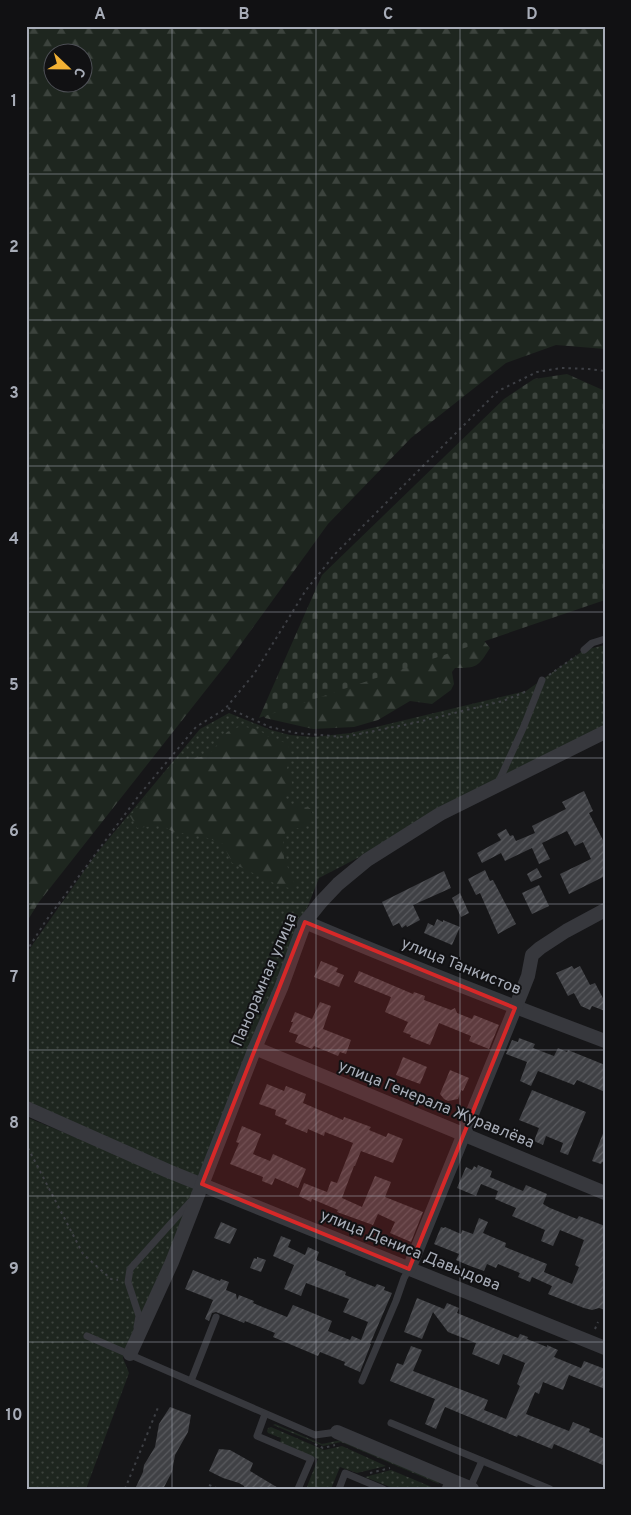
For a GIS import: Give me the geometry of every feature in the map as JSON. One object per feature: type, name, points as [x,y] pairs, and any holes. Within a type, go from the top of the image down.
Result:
[{"type":"street","name":"Панорамная улица","points":[[130,1354],[172,1262],[255,1048],[281,988],[305,922],[338,884],[367,860],[440,814],[605,732]]},
{"type":"street","points":[[409,1270],[528,976],[532,955],[566,930],[605,910]]},
{"type":"street","name":"улица Танкистов","points":[[305,922],[515,1008],[605,1040]]},
{"type":"street","name":"улица Генерала Журавлёва","points":[[255,1048],[605,1193]]},
{"type":"street","name":"улица Дениса Давыдова","points":[[28,1109],[168,1171],[200,1189],[605,1348]]},
{"type":"street","points":[[339,1438],[447,1484],[471,1488]]},
{"type":"lane","points":[[584,650],[592,643],[605,639]]},
{"type":"lane","points":[[497,786],[542,680]]},
{"type":"lane","points":[[130,1354],[139,1316],[128,1282],[130,1269],[200,1189]]},
{"type":"lane","points":[[362,1381],[409,1270]]},
{"type":"lane","points":[[191,1380],[216,1317]]},
{"type":"lane","points":[[86,1336],[315,1435],[339,1438]]},
{"type":"lane","points":[[265,1414],[256,1436],[311,1459],[298,1489]]},
{"type":"lane","points":[[391,1423],[550,1489]]},
{"type":"lane","points":[[471,1488],[482,1461]]},
{"type":"lane","points":[[339,1489],[345,1473],[383,1489]]},
{"type":"path","points":[[26,952],[45,922],[140,794],[196,727],[227,708],[254,674],[306,590],[335,554],[498,391],[537,372],[561,368],[605,371]]},
{"type":"path","points":[[227,708],[270,726],[296,733],[344,737],[414,723],[503,701],[526,691],[584,650]]},
{"type":"path","points":[[28,1109],[28,1148],[83,1254],[111,1279],[128,1282]]},
{"type":"path","points":[[125,1489],[158,1405]]},
{"type":"path","points":[[314,1444],[323,1448],[339,1438]]},
{"type":"path","points":[[356,1477],[392,1468],[388,1464]]},
{"type":"path","points":[[209,1485],[219,1489]]},
{"type":"highlighted area","points":[[305,922],[515,1008],[409,1269],[202,1184]]},
{"type":"green space","points":[[26,26],[605,26],[605,349],[556,345],[506,363],[411,438],[328,524],[228,662],[39,902],[26,923]]},
{"type":"green space","points":[[567,374],[605,391],[605,600],[259,718],[322,575],[504,399],[534,379]]},
{"type":"green space","points":[[481,637],[490,648],[483,659],[473,667],[455,668],[452,672],[454,684],[451,690],[432,704],[410,701],[378,720],[354,727],[313,729],[265,718],[262,713]]},
{"type":"green space","points":[[605,645],[605,730],[319,878],[199,1179],[26,1108],[26,954],[96,854],[200,729],[229,713],[271,730],[290,735],[313,737],[351,733],[526,691],[584,650]]},
{"type":"green space","points":[[241,726],[259,730],[273,740],[288,743],[291,757],[287,768],[293,786],[285,796],[284,802],[310,808],[313,815],[301,828],[290,828],[283,836],[284,858],[295,885],[289,888],[278,885],[232,863],[223,844],[199,835],[173,832],[162,825],[137,828],[130,816],[178,760],[208,756],[227,732]]},
{"type":"green space","points":[[26,1117],[197,1187],[168,1259],[127,1344],[123,1358],[129,1373],[86,1489],[26,1489]]},
{"type":"green space","points":[[275,1424],[322,1444],[341,1440],[439,1484],[341,1442],[323,1446],[273,1425]]},
{"type":"green space","points":[[271,1427],[324,1450],[342,1446],[386,1466],[357,1473],[340,1467],[331,1489],[306,1489],[318,1459],[280,1443],[281,1438],[268,1433],[268,1428]]},
{"type":"green space","points":[[391,1470],[434,1489],[395,1489],[365,1477]]},
{"type":"building","points":[[584,791],[593,811],[589,813],[605,844],[605,876],[569,894],[560,874],[591,859],[583,842],[575,846],[567,831],[542,843],[550,859],[539,864],[532,848],[505,861],[501,853],[482,863],[477,853],[501,840],[497,834],[506,829],[510,836],[513,835],[516,841],[535,833],[532,826],[566,809],[562,802]]},
{"type":"building","points":[[537,868],[542,877],[531,882],[527,874]]},
{"type":"building","points":[[485,870],[490,881],[493,880],[516,924],[498,934],[480,893],[476,895],[468,879]]},
{"type":"building","points":[[444,871],[451,888],[413,905],[420,920],[407,927],[406,925],[402,928],[399,923],[393,926],[382,902]]},
{"type":"building","points":[[539,885],[549,906],[532,914],[522,893]]},
{"type":"building","points":[[460,893],[469,913],[461,917],[452,898]]},
{"type":"building","points":[[437,919],[460,927],[452,945],[424,933],[428,923],[434,926]]},
{"type":"building","points":[[321,961],[338,968],[336,972],[344,975],[339,987],[314,977]]},
{"type":"building","points":[[572,966],[574,969],[580,966],[590,985],[595,983],[605,1002],[605,1011],[592,1006],[590,1010],[581,1006],[574,993],[568,996],[556,973]]},
{"type":"building","points":[[359,971],[413,994],[414,992],[425,996],[424,1000],[451,1010],[455,1008],[457,1013],[472,1019],[474,1015],[499,1025],[489,1049],[469,1041],[471,1036],[439,1023],[430,1045],[410,1037],[411,1035],[403,1032],[408,1022],[385,1012],[391,997],[354,982]]},
{"type":"building","points":[[320,1002],[331,1006],[323,1029],[351,1040],[346,1054],[340,1052],[338,1056],[314,1046],[312,1049],[295,1042],[298,1035],[289,1032],[295,1012],[312,1019]]},
{"type":"building","points":[[519,1038],[535,1044],[533,1048],[554,1056],[558,1048],[567,1052],[568,1050],[605,1065],[605,1092],[577,1080],[574,1085],[538,1071],[531,1086],[520,1081],[527,1062],[506,1054],[512,1040],[518,1042]]},
{"type":"building","points":[[403,1057],[427,1067],[420,1084],[396,1075]]},
{"type":"building","points":[[450,1070],[469,1078],[463,1091],[461,1090],[458,1099],[448,1101],[440,1094]]},
{"type":"building","points":[[267,1084],[284,1091],[286,1086],[306,1094],[303,1103],[343,1120],[344,1117],[371,1127],[369,1130],[386,1137],[388,1133],[403,1139],[393,1163],[361,1151],[342,1198],[362,1207],[375,1176],[391,1182],[385,1197],[423,1212],[411,1242],[390,1233],[395,1222],[378,1214],[373,1225],[337,1212],[338,1210],[312,1199],[311,1202],[299,1196],[304,1183],[327,1192],[331,1181],[337,1183],[353,1143],[325,1132],[324,1136],[308,1129],[307,1133],[285,1124],[287,1120],[275,1115],[276,1110],[259,1104]]},
{"type":"building","points":[[532,1090],[586,1112],[568,1155],[560,1152],[563,1143],[546,1136],[543,1145],[534,1141],[539,1128],[519,1120]]},
{"type":"building","points":[[242,1126],[261,1134],[253,1154],[270,1161],[273,1154],[306,1169],[298,1188],[275,1178],[272,1185],[262,1181],[263,1177],[230,1164],[239,1143],[236,1142]]},
{"type":"building","points":[[604,1131],[605,1163],[602,1162],[601,1164],[592,1161]]},
{"type":"building","points":[[478,1165],[492,1171],[490,1177],[523,1191],[526,1185],[547,1194],[543,1204],[550,1208],[577,1219],[579,1216],[605,1226],[605,1310],[584,1308],[548,1294],[552,1286],[532,1277],[530,1282],[518,1277],[520,1273],[498,1264],[496,1268],[487,1264],[484,1271],[470,1266],[456,1260],[459,1254],[434,1244],[441,1227],[461,1234],[462,1230],[473,1234],[479,1218],[488,1222],[483,1233],[506,1243],[505,1247],[547,1264],[544,1272],[572,1284],[579,1267],[575,1265],[584,1240],[560,1230],[553,1246],[541,1241],[545,1230],[512,1216],[516,1208],[495,1199],[498,1191],[481,1184],[476,1196],[457,1188],[466,1167],[472,1170],[474,1166],[477,1168]]},
{"type":"building","points":[[221,1222],[237,1229],[230,1244],[214,1238]]},
{"type":"building","points":[[281,1236],[291,1240],[288,1247],[305,1255],[308,1247],[319,1252],[316,1260],[346,1272],[345,1275],[375,1287],[377,1284],[385,1287],[384,1290],[392,1293],[360,1372],[344,1365],[345,1362],[320,1352],[318,1356],[273,1337],[275,1333],[245,1321],[244,1323],[216,1312],[212,1313],[209,1321],[205,1319],[213,1300],[185,1289],[193,1270],[220,1281],[221,1279],[229,1282],[226,1290],[236,1294],[237,1300],[239,1295],[287,1317],[293,1305],[332,1321],[328,1331],[350,1340],[352,1336],[361,1340],[368,1322],[343,1312],[349,1299],[306,1283],[301,1296],[284,1289],[294,1265],[273,1256]]},
{"type":"building","points":[[257,1257],[266,1260],[261,1272],[250,1268],[254,1258],[257,1259]]},
{"type":"building","points":[[417,1298],[444,1309],[447,1303],[459,1308],[457,1313],[518,1338],[520,1334],[547,1347],[547,1345],[558,1350],[554,1357],[581,1368],[584,1361],[605,1369],[605,1389],[569,1375],[563,1390],[543,1382],[539,1394],[535,1392],[526,1414],[569,1431],[573,1422],[590,1429],[589,1432],[605,1439],[605,1466],[554,1444],[552,1449],[518,1435],[517,1437],[445,1407],[436,1429],[425,1424],[435,1399],[390,1381],[397,1363],[403,1365],[411,1346],[422,1350],[413,1371],[488,1400],[484,1410],[506,1419],[520,1386],[517,1384],[525,1363],[503,1354],[499,1365],[472,1354],[476,1343],[448,1332],[433,1312],[422,1339],[404,1332]]},
{"type":"building","points":[[170,1407],[191,1415],[188,1432],[175,1455],[172,1472],[163,1489],[135,1489],[143,1472],[144,1465],[155,1447],[159,1424]]},
{"type":"building","points":[[219,1449],[230,1450],[253,1463],[250,1471],[280,1489],[244,1489],[244,1486],[239,1483],[209,1471]]}]
